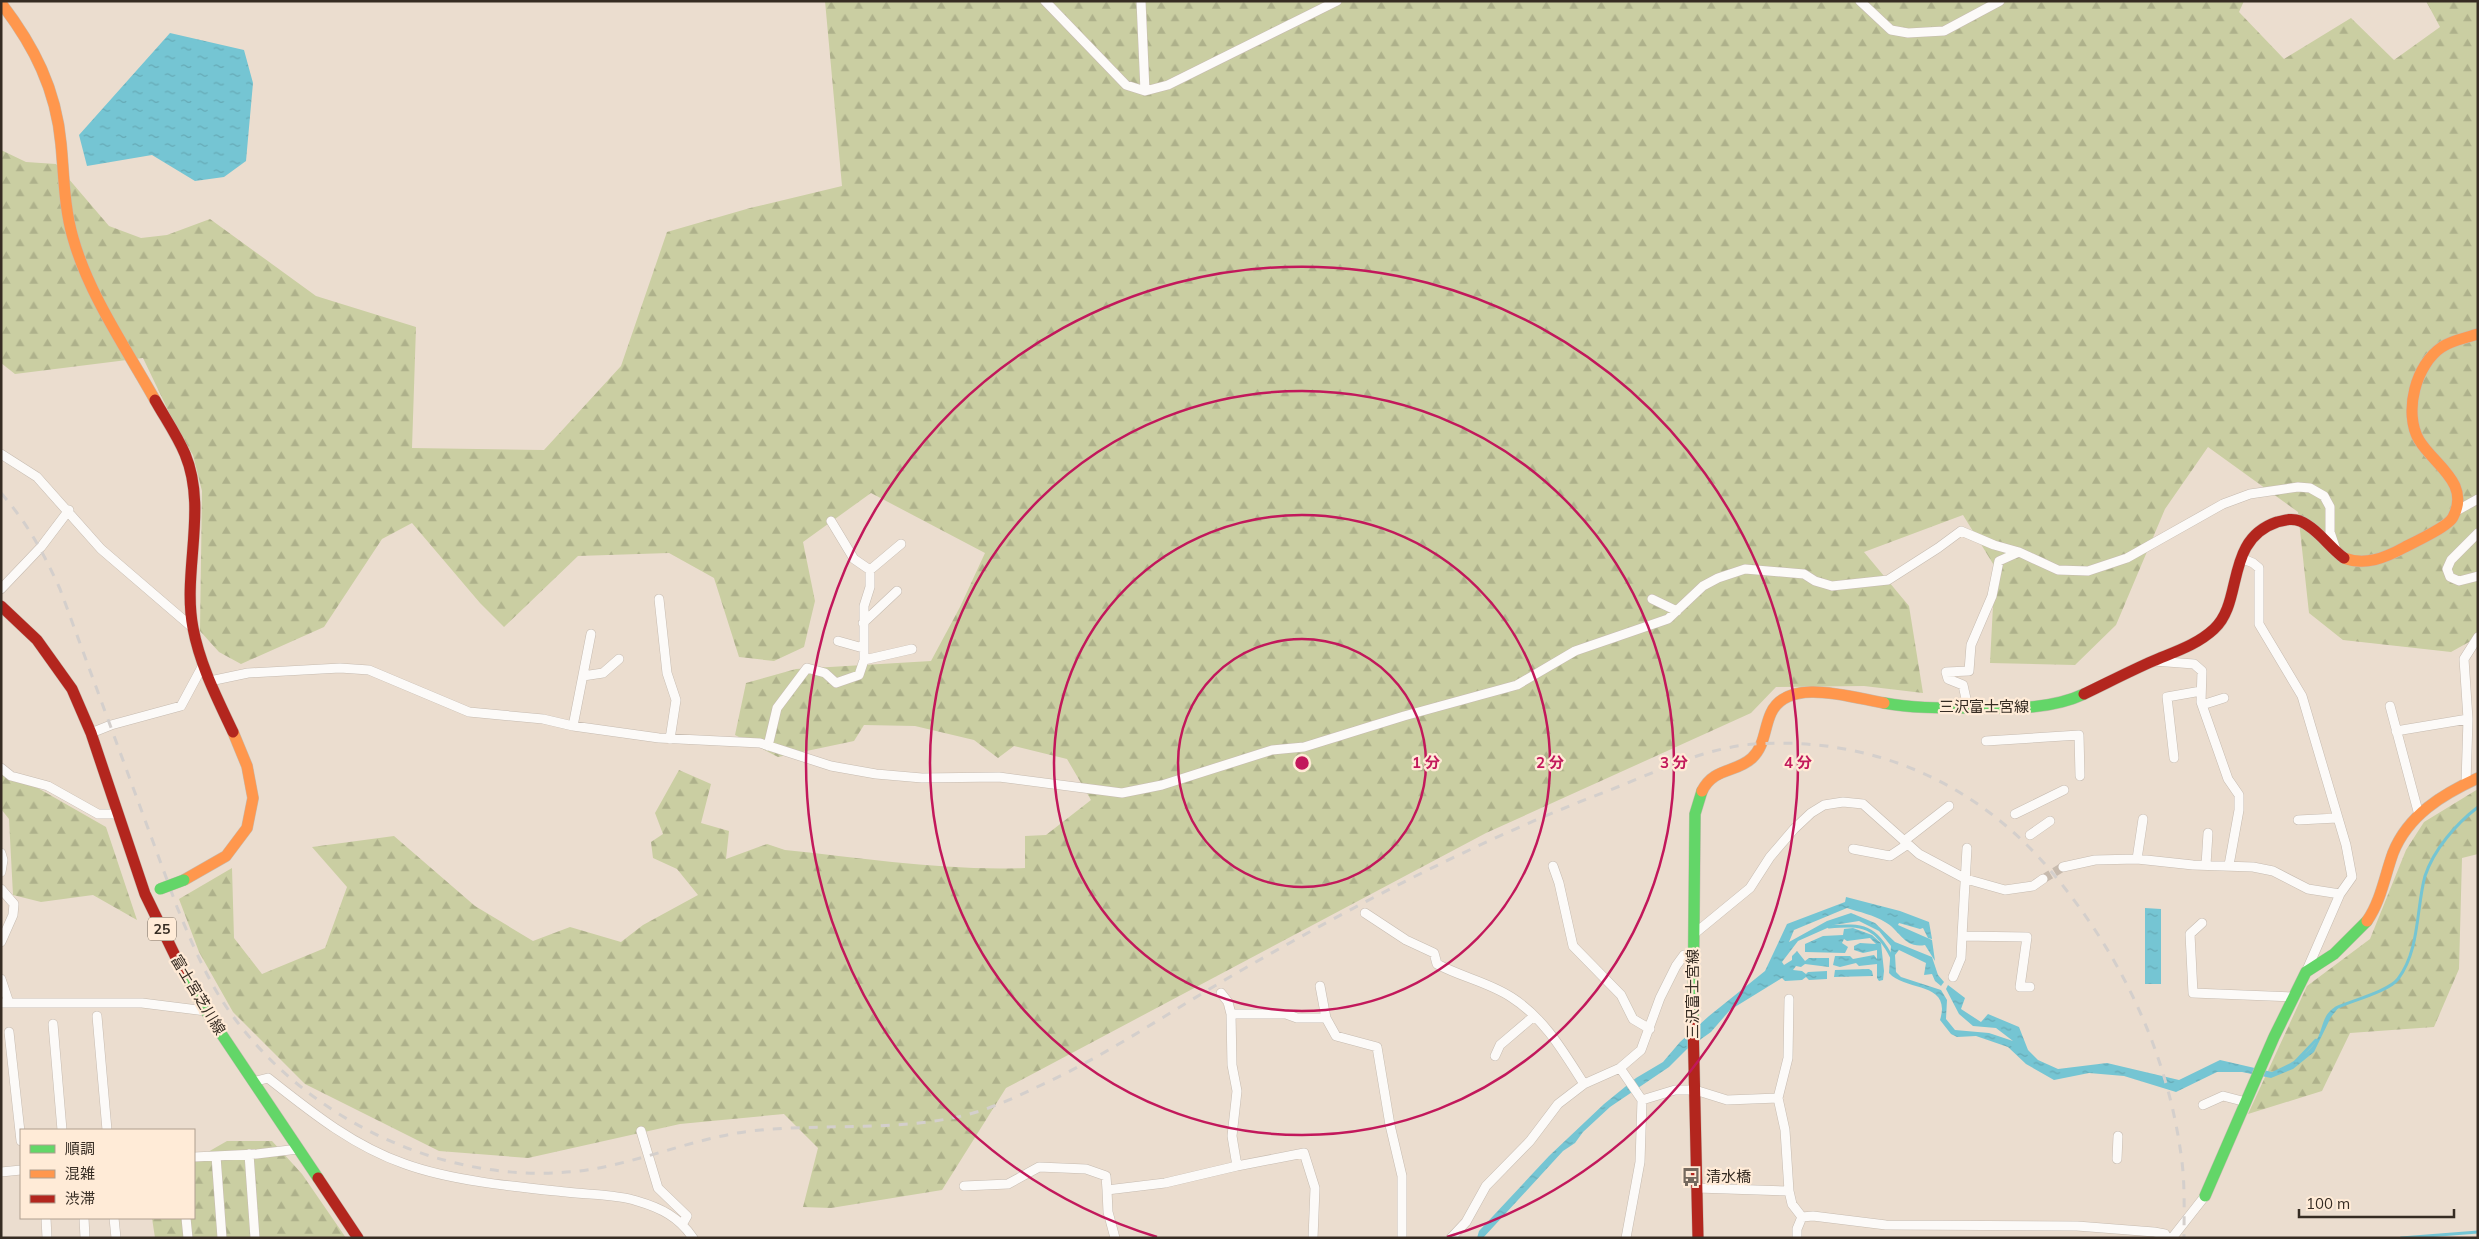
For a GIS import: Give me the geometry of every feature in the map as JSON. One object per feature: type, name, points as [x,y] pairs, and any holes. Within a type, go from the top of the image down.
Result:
[{"type":"main road","points":[[1,3],[30,40],[51,90],[59,127],[68,220],[75,248],[86,276],[185,454],[192,480],[194,508],[191,595],[193,628],[202,667],[244,756],[253,790],[249,823],[232,853],[202,873],[146,894]]},
{"type":"main road","points":[[2458,510],[2459,501],[2456,487],[2419,440],[2415,430],[2412,419],[2415,387],[2424,367],[2441,348],[2478,334]]},
{"type":"main road","name":"三沢富士宮線","points":[[1698,1238],[1693,1050],[1695,814],[1699,794],[1704,783],[1717,772],[1750,761],[1756,755],[1767,720],[1776,704],[1788,695],[1808,692],[1908,707],[2013,709],[2058,703],[2078,697],[2198,642],[2224,620],[2241,558],[2252,540],[2271,525],[2284,519],[2298,520],[2312,528],[2345,559],[2356,562],[2382,558],[2452,520],[2458,510]]},
{"type":"main road","name":"富士宮芝川線","points":[[1,606],[37,640],[72,690],[91,733],[146,894],[177,962],[206,1011],[358,1238]]},
{"type":"main road","points":[[2206,1196],[2261,1066],[2306,972],[2334,954],[2368,920],[2376,906],[2394,851],[2406,830],[2419,815],[2449,791],[2478,778]]},
{"type":"street","points":[[1046,1],[1126,84],[1145,91],[1168,85],[1337,1]]},
{"type":"street","points":[[1141,1],[1145,91]]},
{"type":"street","points":[[1860,1],[1891,30],[1908,34],[1944,31],[2000,1]]},
{"type":"street","points":[[1,454],[36,477],[68,510],[101,549],[193,628]]},
{"type":"street","points":[[210,681],[248,673],[340,668],[369,670],[469,712],[543,719],[573,726],[670,739],[760,743],[830,766],[876,774],[922,778],[999,777],[1130,792],[1162,785],[1272,750],[1304,747],[1404,716],[1517,685],[1576,651],[1668,619],[1703,586],[1718,578],[1745,570],[1804,574],[1816,582],[1832,586],[1888,580],[1961,531],[1994,545],[2019,552],[2058,570],[2088,571],[2127,558],[2223,504],[2250,494],[2298,487],[2310,488],[2324,496],[2330,507],[2330,532],[2337,553]]},
{"type":"street","points":[[2458,510],[2478,500]]},
{"type":"street","points":[[1,589],[41,547],[68,510]]},
{"type":"street","points":[[831,522],[854,559],[870,570]]},
{"type":"street","points":[[2478,533],[2451,560],[2447,570],[2450,577],[2459,581],[2478,576]]},
{"type":"street","points":[[870,570],[901,544]]},
{"type":"street","points":[[1968,708],[1963,685],[1948,679],[1946,672],[1969,671],[1972,645],[1992,596],[1999,561],[2019,552]]},
{"type":"street","points":[[2241,558],[2260,568],[2260,624],[2302,696],[2346,845],[2352,877],[2340,894],[2306,972]]},
{"type":"street","points":[[768,746],[777,708],[807,668],[825,673],[836,683],[859,674],[864,660],[864,606],[870,587],[870,570]]},
{"type":"street","points":[[863,623],[897,591]]},
{"type":"street","points":[[659,599],[667,673],[676,700],[670,739]]},
{"type":"street","points":[[1652,599],[1677,611]]},
{"type":"street","points":[[573,726],[591,634]]},
{"type":"street","points":[[2466,782],[2468,719],[2464,659],[2478,637]]},
{"type":"street","points":[[838,641],[863,648]]},
{"type":"street","points":[[864,660],[912,649]]},
{"type":"street","points":[[583,676],[603,673],[619,659]]},
{"type":"street","points":[[2154,661],[2194,664],[2202,671],[2202,706],[2228,779],[2239,795],[2239,810],[2228,865]]},
{"type":"street","points":[[91,733],[111,725],[181,706],[202,667]]},
{"type":"street","points":[[2174,758],[2167,697],[2201,691]]},
{"type":"street","points":[[2202,706],[2224,698]]},
{"type":"street","points":[[2390,706],[2419,815]]},
{"type":"street","points":[[2396,731],[2468,719]]},
{"type":"street","points":[[1986,741],[2078,735],[2080,776]]},
{"type":"street","points":[[1,768],[10,776],[48,786],[98,814],[118,814]]},
{"type":"street","points":[[2015,814],[2064,790]]},
{"type":"street","points":[[1694,934],[1750,888],[1770,857],[1794,829],[1811,813],[1824,805],[1844,802],[1863,804],[1919,854],[1966,879],[2005,890],[2033,886],[2043,879]]},
{"type":"street","points":[[1853,849],[1890,856],[1949,806]]},
{"type":"street","points":[[2298,820],[2337,818]]},
{"type":"street","points":[[2137,859],[2143,819]]},
{"type":"street","points":[[2030,835],[2050,821]]},
{"type":"street","points":[[2206,865],[2208,834]]},
{"type":"street","points":[[1953,978],[1961,958],[1966,848]]},
{"type":"street","points":[[1,853],[3,860],[1,872]]},
{"type":"street","points":[[2062,867],[2095,860],[2137,859],[2228,865],[2273,871],[2308,889],[2340,894]]},
{"type":"street","points":[[1553,866],[1559,883],[1573,946],[1621,995],[1633,1019],[1650,1029]]},
{"type":"street","points":[[1,889],[14,904],[13,915],[1,942]]},
{"type":"street","points":[[1365,913],[1406,940],[1434,953],[1438,964],[1510,997],[1534,1016],[1556,1039],[1584,1084]]},
{"type":"street","points":[[2202,923],[2190,934],[2193,993],[2293,996]]},
{"type":"street","points":[[1962,936],[2027,937],[2020,987],[2030,986]]},
{"type":"street","points":[[1450,1238],[1466,1222],[1486,1186],[1530,1141],[1546,1117],[1558,1104],[1584,1084],[1620,1068],[1641,1050],[1660,998],[1676,966],[1684,955],[1694,956]]},
{"type":"street","points":[[1,979],[5,1003],[142,1003],[206,1011]]},
{"type":"street","points":[[1320,986],[1326,1018],[1336,1036],[1377,1047],[1390,1125],[1402,1176],[1402,1238]]},
{"type":"street","points":[[1220,993],[1228,1002],[1230,1014],[1232,1065],[1237,1091],[1232,1136],[1237,1166]]},
{"type":"street","points":[[1790,999],[1788,1058],[1778,1098],[1785,1130],[1789,1191],[1792,1204],[1802,1217]]},
{"type":"street","points":[[1230,1014],[1286,1014],[1297,1018],[1326,1018]]},
{"type":"street","points":[[97,1016],[107,1129]]},
{"type":"street","points":[[1495,1056],[1500,1045],[1534,1016]]},
{"type":"street","points":[[53,1024],[62,1129]]},
{"type":"street","points":[[9,1032],[20,1131]]},
{"type":"street","points":[[1620,1068],[1640,1096],[1640,1162],[1626,1238]]},
{"type":"street","points":[[253,1082],[268,1078],[325,1124],[362,1145],[405,1164],[482,1181],[636,1200],[663,1211],[683,1223],[693,1238]]},
{"type":"street","points":[[1640,1096],[1674,1090],[1695,1090],[1727,1100],[1778,1098]]},
{"type":"street","points":[[2202,1105],[2223,1096],[2246,1102]]},
{"type":"street","points":[[641,1130],[658,1188],[687,1216],[683,1223]]},
{"type":"street","points":[[2117,1159],[2118,1136]]},
{"type":"street","points":[[195,1157],[298,1149]]},
{"type":"street","points":[[1107,1190],[1165,1183],[1304,1153],[1315,1188],[1313,1238]]},
{"type":"street","points":[[249,1154],[255,1238]]},
{"type":"street","points":[[216,1156],[222,1238]]},
{"type":"street","points":[[964,1186],[1008,1184],[1038,1167],[1086,1169],[1106,1176],[1108,1212],[1115,1238]]},
{"type":"street","points":[[1,1172],[20,1170]]},
{"type":"street","points":[[1697,1188],[1789,1191]]},
{"type":"street","points":[[2172,1238],[2206,1196]]},
{"type":"street","points":[[1802,1217],[1813,1216],[1895,1225],[2078,1226],[2154,1232],[2164,1234],[2167,1238]]},
{"type":"street","points":[[1797,1238],[1797,1229],[1802,1217]]},
{"type":"street","points":[[46,1219],[47,1238]]},
{"type":"street","points":[[84,1219],[85,1238]]},
{"type":"street","points":[[114,1219],[116,1238]]},
{"type":"street","points":[[186,1219],[188,1238]]},
{"type":"green space","points":[[825,1],[2244,1],[2239,12],[2284,59],[2351,18],[2394,60],[2440,27],[2426,1],[2478,1],[2478,637],[2451,652],[2343,640],[2309,613],[2298,512],[2208,447],[2165,509],[2116,625],[2075,665],[1990,663],[1995,567],[1963,515],[1864,552],[1909,606],[1923,693],[1864,686],[1776,687],[1751,713],[1486,833],[1006,1088],[942,1190],[831,1208],[803,1207],[818,1148],[784,1114],[680,1124],[528,1158],[439,1151],[305,1084],[233,1012],[199,952],[179,899],[232,868],[234,938],[262,974],[325,948],[347,887],[312,847],[394,836],[475,906],[533,941],[570,927],[621,942],[643,925],[698,895],[677,869],[653,858],[651,842],[663,834],[655,813],[679,770],[711,784],[701,823],[729,831],[726,859],[767,844],[785,850],[934,866],[1025,868],[1025,836],[1046,835],[1091,800],[1067,759],[1014,746],[998,758],[974,740],[915,726],[864,725],[854,741],[778,757],[735,735],[746,683],[796,669],[931,661],[960,607],[985,553],[871,493],[803,542],[815,601],[804,647],[774,661],[739,657],[714,578],[669,553],[578,556],[504,627],[480,603],[412,523],[382,539],[324,627],[241,664],[219,652],[200,631],[202,491],[193,455],[177,429],[143,358],[15,374],[1,363],[1,150],[26,162],[56,164],[109,226],[141,238],[167,235],[210,219],[316,296],[416,327],[412,448],[544,450],[621,366],[667,232],[750,208],[842,186]]},
{"type":"green space","points":[[1,767],[106,827],[137,920],[93,895],[41,902],[13,895],[9,819],[1,809]]},
{"type":"green space","points":[[2478,789],[2478,854],[2462,858],[2459,969],[2434,1027],[2350,1033],[2322,1091],[2248,1114],[2307,986],[2370,939],[2406,850],[2424,822]]},
{"type":"green space","points":[[227,1141],[272,1141],[302,1174],[346,1238],[155,1238],[152,1219],[195,1219],[195,1159]]},
{"type":"water","points":[[170,33],[244,50],[253,83],[246,161],[224,177],[195,181],[152,155],[87,166],[79,135]]},
{"type":"water","points":[[1846,897],[1900,911],[1929,922],[1932,939],[1928,938],[1923,928],[1920,929],[1899,923],[1898,925],[1932,940],[1935,961],[1925,945],[1907,942],[1890,925],[1847,908],[1794,930],[1789,942],[1827,921],[1851,913],[1875,923],[1895,942],[1932,957],[1938,975],[1944,982],[1941,986],[1935,981],[1932,974],[1924,975],[1926,963],[1899,950],[1895,955],[1896,972],[1901,977],[1941,990],[1947,1000],[1946,1019],[1955,1030],[1989,1033],[2013,1041],[1996,1028],[1973,1026],[1959,1014],[1946,989],[1948,985],[1965,998],[1961,1009],[1981,1022],[1988,1014],[2019,1027],[2028,1050],[2038,1060],[2058,1069],[2107,1063],[2179,1080],[2220,1060],[2272,1072],[2295,1060],[2311,1048],[2318,1038],[2328,1013],[2337,1006],[2339,1007],[2331,1017],[2314,1052],[2293,1069],[2271,1078],[2242,1072],[2217,1072],[2176,1092],[2124,1076],[2089,1073],[2054,1080],[2026,1064],[2008,1047],[1976,1036],[1957,1037],[1951,1034],[1940,1020],[1942,1008],[1939,999],[1934,993],[1897,979],[1889,973],[1891,946],[1879,931],[1859,921],[1834,925],[1798,941],[1782,962],[1784,965],[1792,960],[1792,956],[1797,951],[1805,961],[1809,958],[1829,958],[1829,967],[1805,964],[1801,967],[1796,966],[1793,970],[1802,971],[1806,974],[1808,972],[1827,971],[1827,979],[1809,980],[1806,977],[1802,980],[1785,981],[1782,978],[1730,1010],[1711,1032],[1687,1049],[1669,1067],[1610,1107],[1583,1132],[1575,1143],[1563,1151],[1483,1238],[1477,1238],[1479,1231],[1549,1156],[1604,1104],[1636,1078],[1663,1062],[1680,1042],[1709,1016],[1765,971],[1787,924],[1845,902]]},
{"type":"water","points":[[2145,908],[2161,909],[2161,984],[2145,984]]},
{"type":"water","points":[[1853,928],[1872,935],[1881,943],[1883,980],[1879,981],[1877,978],[1877,964],[1859,966],[1856,963],[1840,967],[1833,965],[1835,956],[1850,956],[1853,959],[1874,955],[1877,959],[1877,950],[1863,953],[1854,950],[1854,946],[1860,943],[1876,944],[1870,938],[1847,941],[1844,939],[1842,943],[1848,947],[1845,953],[1805,952],[1805,944],[1823,936],[1843,935],[1844,929]]},
{"type":"water","points":[[1869,969],[1872,971],[1873,976],[1834,977],[1835,970]]},
{"type":"waterway","points":[[2336,1008],[2387,988],[2398,979],[2405,968],[2414,942],[2422,889],[2429,866],[2447,838],[2478,807]]},
{"type":"waterway","points":[[1829,927],[1851,926],[1867,929],[1880,939],[1892,958]]},
{"type":"waterway","points":[[2296,1061],[2316,1040]]},
{"type":"waterway","points":[[2401,1238],[2478,1232]]},
{"type":"tunnel","points":[[2043,879],[2063,867]]},
{"type":"railway","points":[[1,493],[34,539],[60,589],[177,907],[202,965],[217,993],[235,1019],[267,1056],[303,1089],[344,1117],[387,1140],[433,1157],[481,1168],[530,1173],[579,1171],[622,1163],[729,1134],[778,1129],[913,1124],[975,1113],[1020,1095],[1088,1062],[1235,974],[1326,923],[1419,874],[1513,830],[1561,809],[1717,750],[1754,744],[1798,744],[1841,748],[1882,758],[1921,772],[1958,792],[1993,815],[2025,844],[2055,876],[2102,940],[2122,975],[2154,1047],[2176,1123],[2184,1190],[2184,1238]]},
{"type":"traffic: fast","points":[[1884,703],[1935,708],[2026,707],[2056,703],[2084,694]]},
{"type":"traffic: fast","points":[[1693,1021],[1695,814],[1702,791]]},
{"type":"traffic: fast","points":[[160,889],[184,880]]},
{"type":"traffic: fast","points":[[2205,1196],[2274,1037],[2306,972],[2334,954],[2367,921]]},
{"type":"traffic: fast","points":[[182,970],[206,1011],[318,1178]]},
{"type":"traffic: slow","points":[[1,3],[24,35],[49,87],[61,144],[68,215],[73,238],[88,280],[109,321],[155,400]]},
{"type":"traffic: slow","points":[[2344,558],[2360,561],[2375,560],[2431,534],[2453,517],[2457,505],[2457,494],[2454,484],[2419,440],[2414,429],[2412,403],[2419,377],[2433,355],[2450,343],[2478,334]]},
{"type":"traffic: slow","points":[[1702,791],[1707,783],[1719,774],[1746,763],[1752,758],[1762,742],[1771,713],[1779,702],[1791,695],[1806,692],[1822,692],[1884,703]]},
{"type":"traffic: slow","points":[[184,880],[226,856],[247,828],[253,798],[247,766],[233,732]]},
{"type":"traffic: slow","points":[[2367,921],[2379,896],[2393,853],[2408,828],[2428,807],[2452,791],[2478,778]]},
{"type":"traffic: jam","points":[[155,400],[182,447],[191,475],[195,518],[190,585],[190,607],[193,628],[205,668],[233,732]]},
{"type":"traffic: jam","points":[[2084,694],[2193,644],[2214,629],[2223,617],[2229,603],[2237,572],[2249,543],[2260,531],[2277,522],[2291,519],[2306,524],[2344,558]]},
{"type":"traffic: jam","points":[[1,606],[37,640],[72,689],[91,733],[145,894],[182,970]]},
{"type":"traffic: jam","points":[[1693,1021],[1698,1238]]},
{"type":"traffic: jam","points":[[318,1178],[358,1238]]},
{"type":"place","name":"清水橋","points":[[1691,1177]]}]
